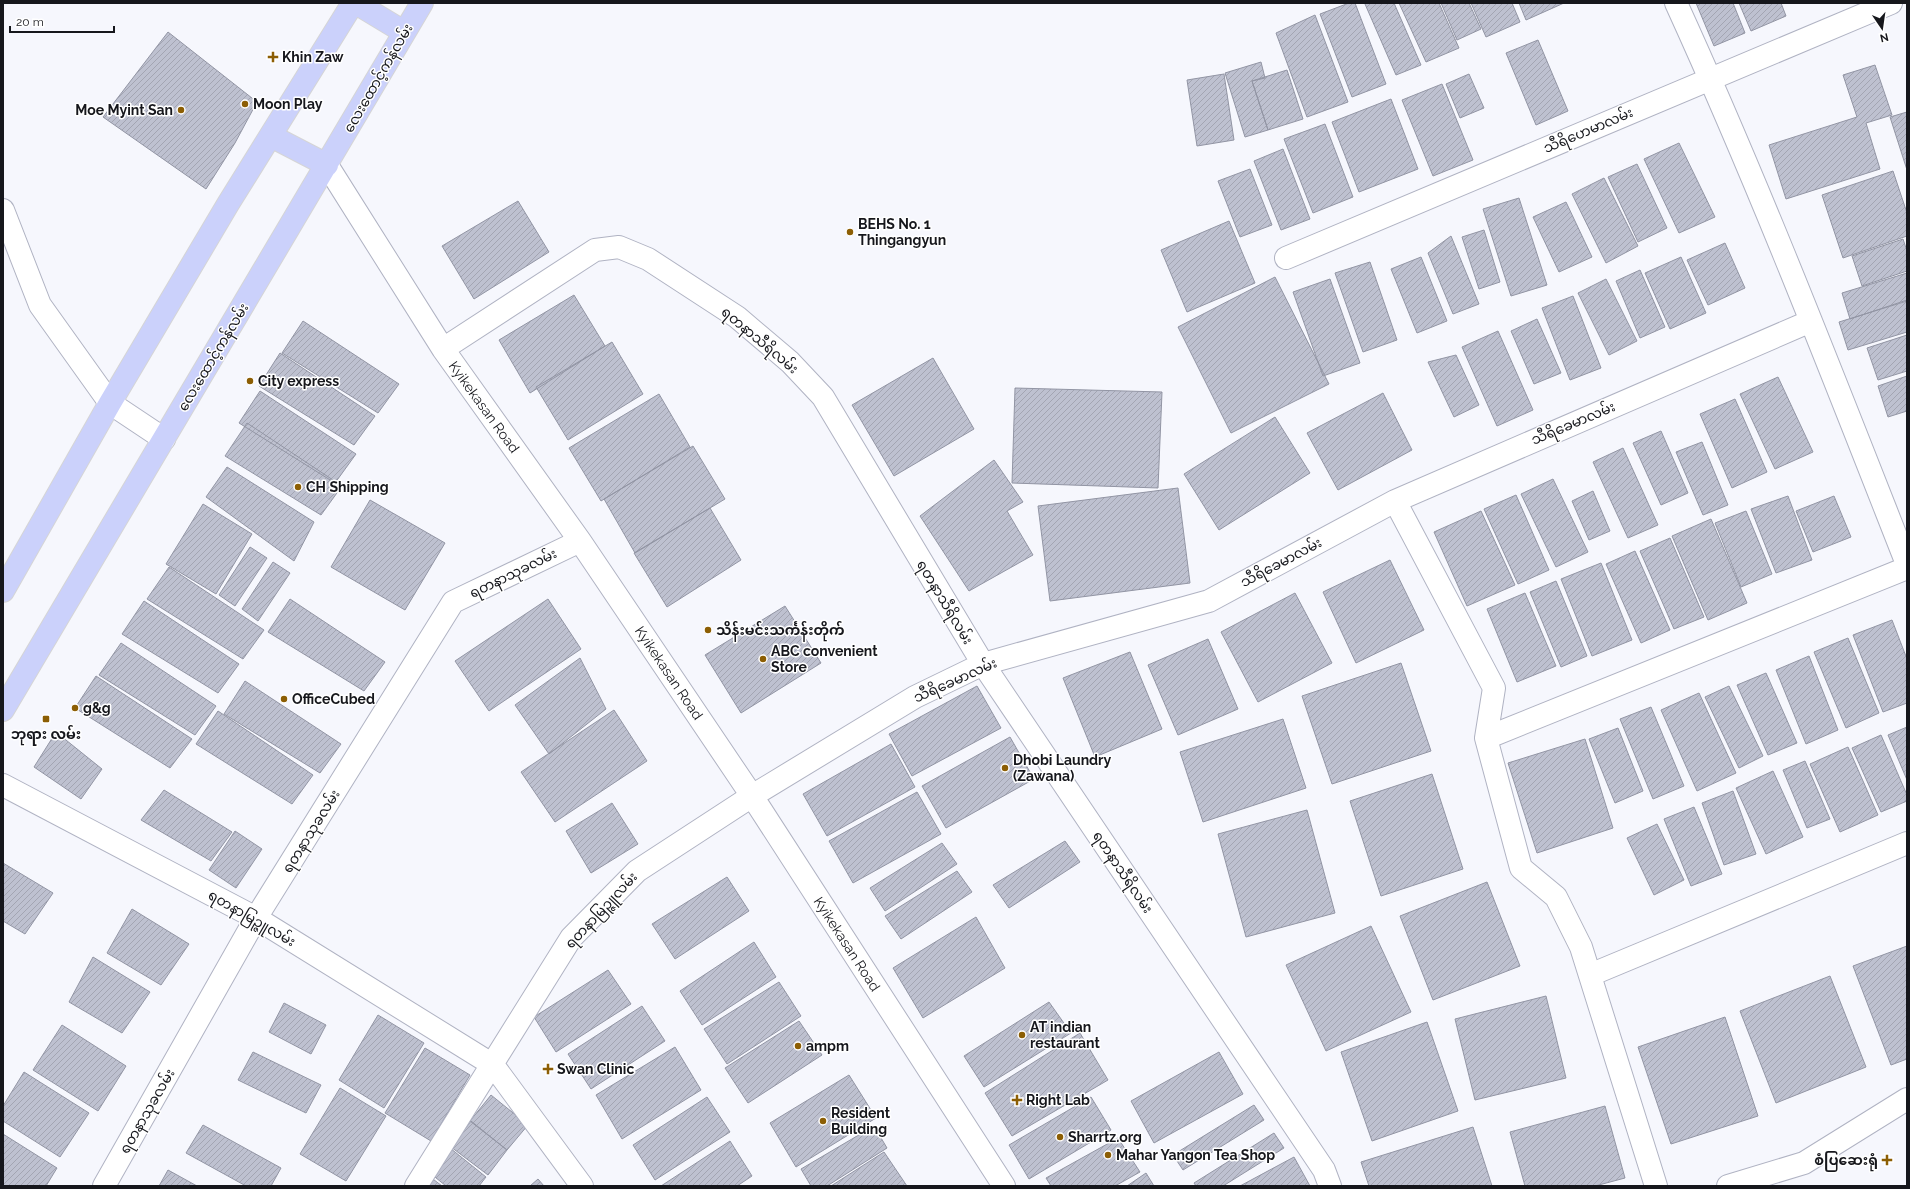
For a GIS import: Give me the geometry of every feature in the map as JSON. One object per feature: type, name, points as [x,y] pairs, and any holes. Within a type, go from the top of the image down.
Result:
[{"type":"main road","points":[[3,591],[110,404],[228,204],[354,3],[404,32]]},
{"type":"main road","name":"လေးထောင့်ကန်လမ်း","points":[[3,710],[422,3]]},
{"type":"main road","points":[[271,136],[327,165]]},
{"type":"street","points":[[1676,3],[1711,78],[1811,321],[1907,564]]},
{"type":"street","name":"သီရိဟေမာလမ်း","points":[[1286,258],[1891,3]]},
{"type":"street","name":"Kyikekasan Road","points":[[327,165],[443,349],[580,541],[752,796],[1004,1186]]},
{"type":"street","points":[[5,220],[40,305],[110,404],[164,439]]},
{"type":"street","name":"ရတနာသီရိလမ်း","points":[[443,349],[594,250],[619,247],[648,259],[737,317],[790,362],[822,397],[983,664],[1324,1170],[1330,1186]]},
{"type":"street","name":"သီရိခေမာလမ်း","points":[[752,796],[914,697],[983,664],[1209,601],[1395,501],[1811,321]]},
{"type":"street","points":[[1395,501],[1494,688],[1486,738],[1521,868],[1556,897],[1581,947],[1656,1186]]},
{"type":"street","name":"ရတနာသုခလမ်း","points":[[104,1186],[256,918],[453,602],[580,541]]},
{"type":"street","points":[[1486,738],[1907,568]]},
{"type":"street","name":"ရတနာမြဉ္ဇူလမ်း","points":[[3,785],[256,918],[493,1065],[582,1186]]},
{"type":"street","name":"ရတနာမြဉ္ဇူလမ်း","points":[[493,1065],[571,938],[637,871],[752,796]]},
{"type":"street","points":[[1590,975],[1907,843]]},
{"type":"street","points":[[416,1186],[493,1065]]},
{"type":"street","points":[[1728,1186],[1804,1163],[1907,1099]]},
{"type":"building","points":[[1349,3],[1355,3],[1386,84],[1352,97],[1320,14]]},
{"type":"building","points":[[1394,3],[1421,65],[1396,75],[1365,4]]},
{"type":"building","points":[[1399,3],[1439,3],[1459,48],[1426,62]]},
{"type":"building","points":[[1441,3],[1469,3],[1481,29],[1457,40]]},
{"type":"building","points":[[1471,3],[1512,3],[1520,22],[1486,37]]},
{"type":"building","points":[[1519,3],[1564,3],[1526,20]]},
{"type":"building","points":[[1696,3],[1733,3],[1745,33],[1714,46]]},
{"type":"building","points":[[1739,3],[1781,3],[1786,16],[1751,31]]},
{"type":"building","points":[[1315,15],[1348,102],[1307,117],[1276,33]]},
{"type":"building","name":"Moe Myint San","points":[[168,32],[257,102],[235,143],[206,189],[103,117]]},
{"type":"building","points":[[1538,40],[1568,111],[1536,125],[1506,53]]},
{"type":"building","points":[[1261,62],[1265,78],[1252,81],[1268,130],[1245,137],[1225,73]]},
{"type":"building","points":[[1875,65],[1892,115],[1866,123],[1880,169],[1786,199],[1769,145],[1857,117],[1843,75]]},
{"type":"building","points":[[1287,70],[1303,119],[1268,130],[1252,81]]},
{"type":"building","points":[[1224,74],[1234,140],[1197,146],[1187,80]]},
{"type":"building","points":[[1469,74],[1484,108],[1460,118],[1446,84]]},
{"type":"building","points":[[1442,84],[1473,160],[1433,176],[1402,100]]},
{"type":"building","points":[[1391,99],[1418,169],[1359,192],[1332,122]]},
{"type":"building","points":[[1907,112],[1907,170],[1890,117]]},
{"type":"building","points":[[1325,124],[1353,197],[1313,213],[1284,139]]},
{"type":"building","points":[[1679,143],[1715,217],[1679,233],[1644,159]]},
{"type":"building","points":[[1283,149],[1310,219],[1281,230],[1254,161]]},
{"type":"building","points":[[1637,164],[1667,228],[1638,242],[1608,177]]},
{"type":"building","points":[[1250,169],[1272,225],[1240,237],[1218,181]]},
{"type":"building","points":[[1893,171],[1907,213],[1907,236],[1843,258],[1822,195]]},
{"type":"building","points":[[1604,178],[1638,246],[1606,263],[1572,194]]},
{"type":"building","points":[[1519,198],[1547,285],[1511,296],[1483,209]]},
{"type":"building","points":[[518,201],[549,252],[474,299],[442,246]]},
{"type":"building","points":[[1566,202],[1592,257],[1559,272],[1533,217]]},
{"type":"building","points":[[1229,221],[1255,283],[1187,312],[1161,250]]},
{"type":"building","points":[[1484,230],[1500,282],[1479,289],[1462,237]]},
{"type":"building","points":[[1451,236],[1479,304],[1453,314],[1428,253]]},
{"type":"building","points":[[1903,239],[1907,251],[1907,271],[1862,286],[1852,256]]},
{"type":"building","points":[[1725,243],[1745,288],[1708,305],[1687,260]]},
{"type":"building","points":[[1421,257],[1447,321],[1417,333],[1391,269]]},
{"type":"building","points":[[1681,257],[1706,313],[1670,329],[1645,273]]},
{"type":"building","points":[[1370,262],[1397,340],[1363,352],[1335,273]]},
{"type":"building","points":[[1640,270],[1665,327],[1640,338],[1616,281]]},
{"type":"building","points":[[1907,273],[1907,300],[1850,319],[1842,293]]},
{"type":"building","points":[[1275,277],[1329,384],[1231,433],[1178,327]]},
{"type":"building","points":[[1330,279],[1360,363],[1323,376],[1293,292]]},
{"type":"building","points":[[1606,279],[1637,341],[1609,355],[1578,293]]},
{"type":"building","points":[[574,295],[605,346],[530,393],[499,340]]},
{"type":"building","points":[[1573,296],[1601,368],[1570,380],[1542,308]]},
{"type":"building","points":[[1907,301],[1907,332],[1848,350],[1839,322]]},
{"type":"building","points":[[1537,319],[1561,373],[1534,384],[1511,331]]},
{"type":"building","points":[[303,321],[399,384],[378,413],[282,353]]},
{"type":"building","points":[[1498,331],[1533,410],[1497,426],[1462,347]]},
{"type":"building","points":[[1907,335],[1907,371],[1878,380],[1867,348]]},
{"type":"building","points":[[612,342],[643,394],[568,440],[536,387]]},
{"type":"building","points":[[280,353],[375,416],[354,445],[259,386]]},
{"type":"building","points":[[1456,355],[1479,405],[1454,417],[1428,362]]},
{"type":"building","points":[[933,358],[974,429],[894,476],[852,405]]},
{"type":"building","points":[[1907,376],[1907,411],[1888,417],[1878,386]]},
{"type":"building","points":[[1778,377],[1813,452],[1775,469],[1740,394]]},
{"type":"building","points":[[1015,388],[1162,392],[1158,488],[1012,483]]},
{"type":"building","points":[[260,391],[356,454],[335,483],[239,423]]},
{"type":"building","points":[[1383,393],[1412,450],[1338,490],[1307,433]]},
{"type":"building","points":[[659,394],[690,447],[601,501],[569,448]]},
{"type":"building","points":[[1735,399],[1767,472],[1732,488],[1700,414]]},
{"type":"building","points":[[1275,417],[1310,473],[1219,530],[1184,474]]},
{"type":"building","points":[[247,423],[342,486],[321,515],[225,456]]},
{"type":"building","points":[[1661,431],[1688,493],[1661,505],[1633,443]]},
{"type":"building","points":[[1702,442],[1728,505],[1703,515],[1676,452]]},
{"type":"building","points":[[693,446],[725,499],[635,553],[604,499]]},
{"type":"building","points":[[1623,448],[1658,525],[1628,538],[1593,462]]},
{"type":"building","points":[[994,460],[1023,502],[1007,511],[1033,555],[969,591],[920,516]]},
{"type":"building","points":[[227,467],[314,522],[294,561],[206,497]]},
{"type":"building","points":[[1553,479],[1588,552],[1556,567],[1521,494]]},
{"type":"building","points":[[1178,488],[1190,583],[1050,601],[1038,506]]},
{"type":"building","points":[[1593,491],[1610,531],[1589,540],[1572,501]]},
{"type":"building","points":[[1516,495],[1549,570],[1518,584],[1484,509]]},
{"type":"building","points":[[1788,496],[1812,560],[1776,573],[1751,509]]},
{"type":"building","points":[[1834,496],[1851,537],[1813,552],[1796,511]]},
{"type":"building","points":[[370,500],[445,543],[405,610],[331,567]]},
{"type":"building","points":[[203,504],[252,534],[216,594],[166,564]]},
{"type":"building","points":[[710,508],[741,560],[667,607],[634,553]]},
{"type":"building","points":[[1481,511],[1515,585],[1467,606],[1434,532]]},
{"type":"building","points":[[1746,511],[1772,574],[1741,587],[1715,523]]},
{"type":"building","points":[[1711,519],[1747,603],[1708,620],[1672,536]]},
{"type":"building","points":[[1670,538],[1704,617],[1674,629],[1640,551]]},
{"type":"building","points":[[250,547],[267,558],[235,606],[219,595]]},
{"type":"building","points":[[1635,551],[1670,630],[1641,643],[1606,564]]},
{"type":"building","points":[[1390,560],[1424,630],[1356,663],[1323,592]]},
{"type":"building","points":[[273,562],[290,573],[258,621],[242,609]]},
{"type":"building","points":[[1601,563],[1632,640],[1592,656],[1561,579]]},
{"type":"building","points":[[169,567],[264,630],[243,659],[147,599]]},
{"type":"building","points":[[1556,581],[1587,656],[1561,667],[1530,592]]},
{"type":"building","points":[[1295,593],[1332,663],[1258,702],[1221,632]]},
{"type":"building","points":[[1525,593],[1556,666],[1517,682],[1487,609]]},
{"type":"building","points":[[290,599],[385,662],[364,691],[268,632]]},
{"type":"building","points":[[548,599],[581,649],[489,711],[455,661]]},
{"type":"building","points":[[144,601],[239,664],[218,693],[122,634]]},
{"type":"building","name":"ABC convenient Store","points":[[785,606],[821,663],[741,713],[705,655]]},
{"type":"building","points":[[1892,620],[1907,659],[1907,703],[1883,712],[1853,635]]},
{"type":"building","points":[[1848,638],[1879,713],[1846,728],[1814,652]]},
{"type":"building","points":[[1208,639],[1238,709],[1178,735],[1148,665]]},
{"type":"building","points":[[121,643],[216,706],[195,735],[99,675]]},
{"type":"building","points":[[1130,652],[1162,729],[1095,757],[1063,678]]},
{"type":"building","points":[[1809,656],[1838,730],[1806,744],[1776,670]]},
{"type":"building","points":[[580,658],[606,709],[549,754],[515,705]]},
{"type":"building","points":[[1401,663],[1431,751],[1332,784],[1302,696]]},
{"type":"building","points":[[1766,673],[1797,743],[1768,755],[1737,685]]},
{"type":"building","points":[[96,676],[192,739],[170,768],[75,708]]},
{"type":"building","points":[[245,681],[341,744],[320,773],[224,714]]},
{"type":"building","points":[[977,686],[1001,728],[912,776],[889,734]]},
{"type":"building","points":[[1729,686],[1763,756],[1739,768],[1705,697]]},
{"type":"building","points":[[1699,693],[1736,773],[1697,791],[1661,710]]},
{"type":"building","points":[[1651,707],[1684,786],[1653,799],[1620,719]]},
{"type":"building","points":[[614,710],[647,761],[555,822],[521,772]]},
{"type":"building","points":[[218,711],[313,775],[292,804],[196,744]]},
{"type":"building","points":[[1283,719],[1306,788],[1203,822],[1180,752]]},
{"type":"building","points":[[1907,727],[1907,780],[1888,735]]},
{"type":"building","points":[[1618,728],[1643,791],[1615,803],[1589,739]]},
{"type":"building","points":[[56,732],[102,769],[81,799],[34,767]]},
{"type":"building","points":[[1881,735],[1907,795],[1907,801],[1881,812],[1852,748]]},
{"type":"building","points":[[1010,737],[1034,779],[946,828],[922,786]]},
{"type":"building","points":[[1585,739],[1613,828],[1537,853],[1508,763]]},
{"type":"building","points":[[891,744],[915,787],[827,836],[803,794]]},
{"type":"building","points":[[1848,747],[1878,815],[1840,832],[1810,764]]},
{"type":"building","points":[[1805,761],[1830,819],[1807,828],[1783,770]]},
{"type":"building","points":[[1773,771],[1803,837],[1766,854],[1736,788]]},
{"type":"building","points":[[1432,774],[1463,869],[1381,896],[1350,801]]},
{"type":"building","points":[[164,790],[232,832],[211,861],[141,820]]},
{"type":"building","points":[[1733,791],[1756,854],[1724,865],[1702,803]]},
{"type":"building","points":[[917,792],[941,834],[853,883],[829,841]]},
{"type":"building","points":[[612,803],[638,844],[591,873],[566,831]]},
{"type":"building","points":[[1694,807],[1722,874],[1691,886],[1664,819]]},
{"type":"building","points":[[1307,810],[1335,913],[1246,937],[1218,834]]},
{"type":"building","points":[[1657,824],[1684,880],[1654,895],[1627,838]]},
{"type":"building","points":[[235,831],[262,849],[236,888],[209,870]]},
{"type":"building","points":[[1065,841],[1080,862],[1009,908],[993,885]]},
{"type":"building","points":[[942,843],[957,864],[885,911],[870,888]]},
{"type":"building","points":[[3,863],[53,893],[25,934],[3,921]]},
{"type":"building","points":[[957,871],[972,892],[901,939],[885,916]]},
{"type":"building","points":[[727,877],[749,911],[675,959],[652,924]]},
{"type":"building","points":[[1487,882],[1520,966],[1433,1000],[1400,916]]},
{"type":"building","points":[[132,909],[189,944],[161,985],[107,953]]},
{"type":"building","points":[[976,917],[1005,968],[923,1018],[893,968]]},
{"type":"building","points":[[1371,926],[1411,1012],[1326,1051],[1286,965]]},
{"type":"building","points":[[754,942],[776,977],[702,1025],[680,991]]},
{"type":"building","points":[[1907,946],[1907,1059],[1891,1065],[1853,966]]},
{"type":"building","points":[[93,957],[150,992],[122,1033],[69,1002]]},
{"type":"building","points":[[608,970],[631,1004],[556,1052],[534,1017]]},
{"type":"building","points":[[1830,976],[1866,1067],[1776,1103],[1740,1011]]},
{"type":"building","points":[[779,982],[801,1016],[727,1064],[704,1029]]},
{"type":"building","points":[[1546,996],[1566,1078],[1475,1100],[1455,1019]]},
{"type":"building","points":[[1049,1002],[1071,1033],[984,1087],[964,1056]]},
{"type":"building","points":[[284,1003],[326,1025],[311,1054],[269,1032]]},
{"type":"building","points":[[642,1006],[665,1041],[591,1089],[568,1054]]},
{"type":"building","points":[[378,1015],[424,1043],[384,1108],[339,1080]]},
{"type":"building","points":[[1725,1017],[1758,1116],[1671,1144],[1638,1047]]},
{"type":"building","points":[[799,1021],[822,1055],[748,1103],[725,1068]]},
{"type":"building","points":[[1427,1022],[1458,1111],[1372,1141],[1341,1052]]},
{"type":"building","points":[[62,1025],[126,1066],[98,1111],[33,1070]]},
{"type":"building","points":[[1080,1033],[1108,1080],[1012,1136],[985,1093]]},
{"type":"building","points":[[675,1047],[701,1090],[622,1139],[596,1095]]},
{"type":"building","points":[[425,1048],[470,1075],[431,1141],[385,1113]]},
{"type":"building","points":[[253,1052],[321,1085],[306,1113],[238,1080]]},
{"type":"building","points":[[1219,1052],[1243,1094],[1154,1143],[1131,1101]]},
{"type":"building","points":[[24,1072],[89,1113],[60,1157],[3,1121],[3,1106]]},
{"type":"building","name":"Resident Building","points":[[849,1075],[876,1118],[796,1167],[770,1123]]},
{"type":"building","points":[[340,1088],[386,1116],[346,1181],[300,1154]]},
{"type":"building","points":[[491,1095],[528,1125],[507,1150],[470,1121]]},
{"type":"building","points":[[707,1097],[730,1132],[655,1180],[633,1145]]},
{"type":"building","name":"Sharrtz.org","points":[[1091,1097],[1111,1130],[1029,1179],[1009,1145]]},
{"type":"building","points":[[1254,1105],[1264,1120],[1183,1170],[1173,1155]]},
{"type":"building","points":[[1605,1106],[1625,1178],[1595,1186],[1525,1186],[1510,1132]]},
{"type":"building","points":[[471,1121],[507,1150],[488,1175],[451,1147]]},
{"type":"building","points":[[203,1125],[281,1168],[271,1186],[246,1186],[186,1153]]},
{"type":"building","points":[[874,1126],[887,1148],[827,1186],[811,1186],[801,1169]]},
{"type":"building","points":[[1473,1127],[1492,1186],[1369,1186],[1361,1162]]},
{"type":"building","points":[[1274,1133],[1284,1148],[1223,1186],[1196,1186],[1194,1183]]},
{"type":"building","points":[[3,1134],[57,1168],[46,1186],[3,1186]]},
{"type":"building","name":"Mahar Yangon Tea Shop","points":[[1118,1138],[1140,1172],[1115,1186],[1051,1186],[1046,1178]]},
{"type":"building","points":[[730,1141],[752,1176],[737,1186],[661,1186]]},
{"type":"building","points":[[450,1148],[486,1177],[479,1186],[446,1186],[430,1173]]},
{"type":"building","points":[[884,1152],[907,1186],[831,1186]]},
{"type":"building","points":[[1294,1157],[1310,1186],[1240,1186]]},
{"type":"building","points":[[168,1170],[197,1186],[159,1186]]},
{"type":"building","points":[[1146,1173],[1154,1186],[1127,1186]]},
{"type":"building","points":[[429,1176],[442,1186],[421,1186]]},
{"type":"building","points":[[538,1179],[544,1186],[530,1186]]},
{"type":"place","name":"Khin Zaw","points":[[273,57]]},
{"type":"place","name":"Moon Play","points":[[245,104]]},
{"type":"place","name":"Moe Myint San","points":[[181,110]]},
{"type":"place","name":"BEHS No. 1 Thingangyun","points":[[850,232]]},
{"type":"place","name":"City express","points":[[250,381]]},
{"type":"place","name":"CH Shipping","points":[[298,487]]},
{"type":"place","name":"သိန်းမင်းသင်္ကန်းတိုက်","points":[[708,630]]},
{"type":"place","name":"ABC convenient Store","points":[[763,659]]},
{"type":"place","name":"OfficeCubed","points":[[284,699]]},
{"type":"place","name":"g&g","points":[[75,708]]},
{"type":"place","name":"ဘုရား လမ်း","points":[[46,719]]},
{"type":"place","name":"Dhobi Laundry (Zawana)","points":[[1005,768]]},
{"type":"place","name":"AT indian restaurant","points":[[1022,1035]]},
{"type":"place","name":"ampm","points":[[798,1046]]},
{"type":"place","name":"Swan Clinic","points":[[548,1069]]},
{"type":"place","name":"Right Lab","points":[[1017,1100]]},
{"type":"place","name":"Resident Building","points":[[823,1121]]},
{"type":"place","name":"Sharrtz.org","points":[[1060,1137]]},
{"type":"place","name":"Mahar Yangon Tea Shop","points":[[1108,1155]]},
{"type":"place","name":"စံပြဆေးရုံ","points":[[1887,1160]]}]
